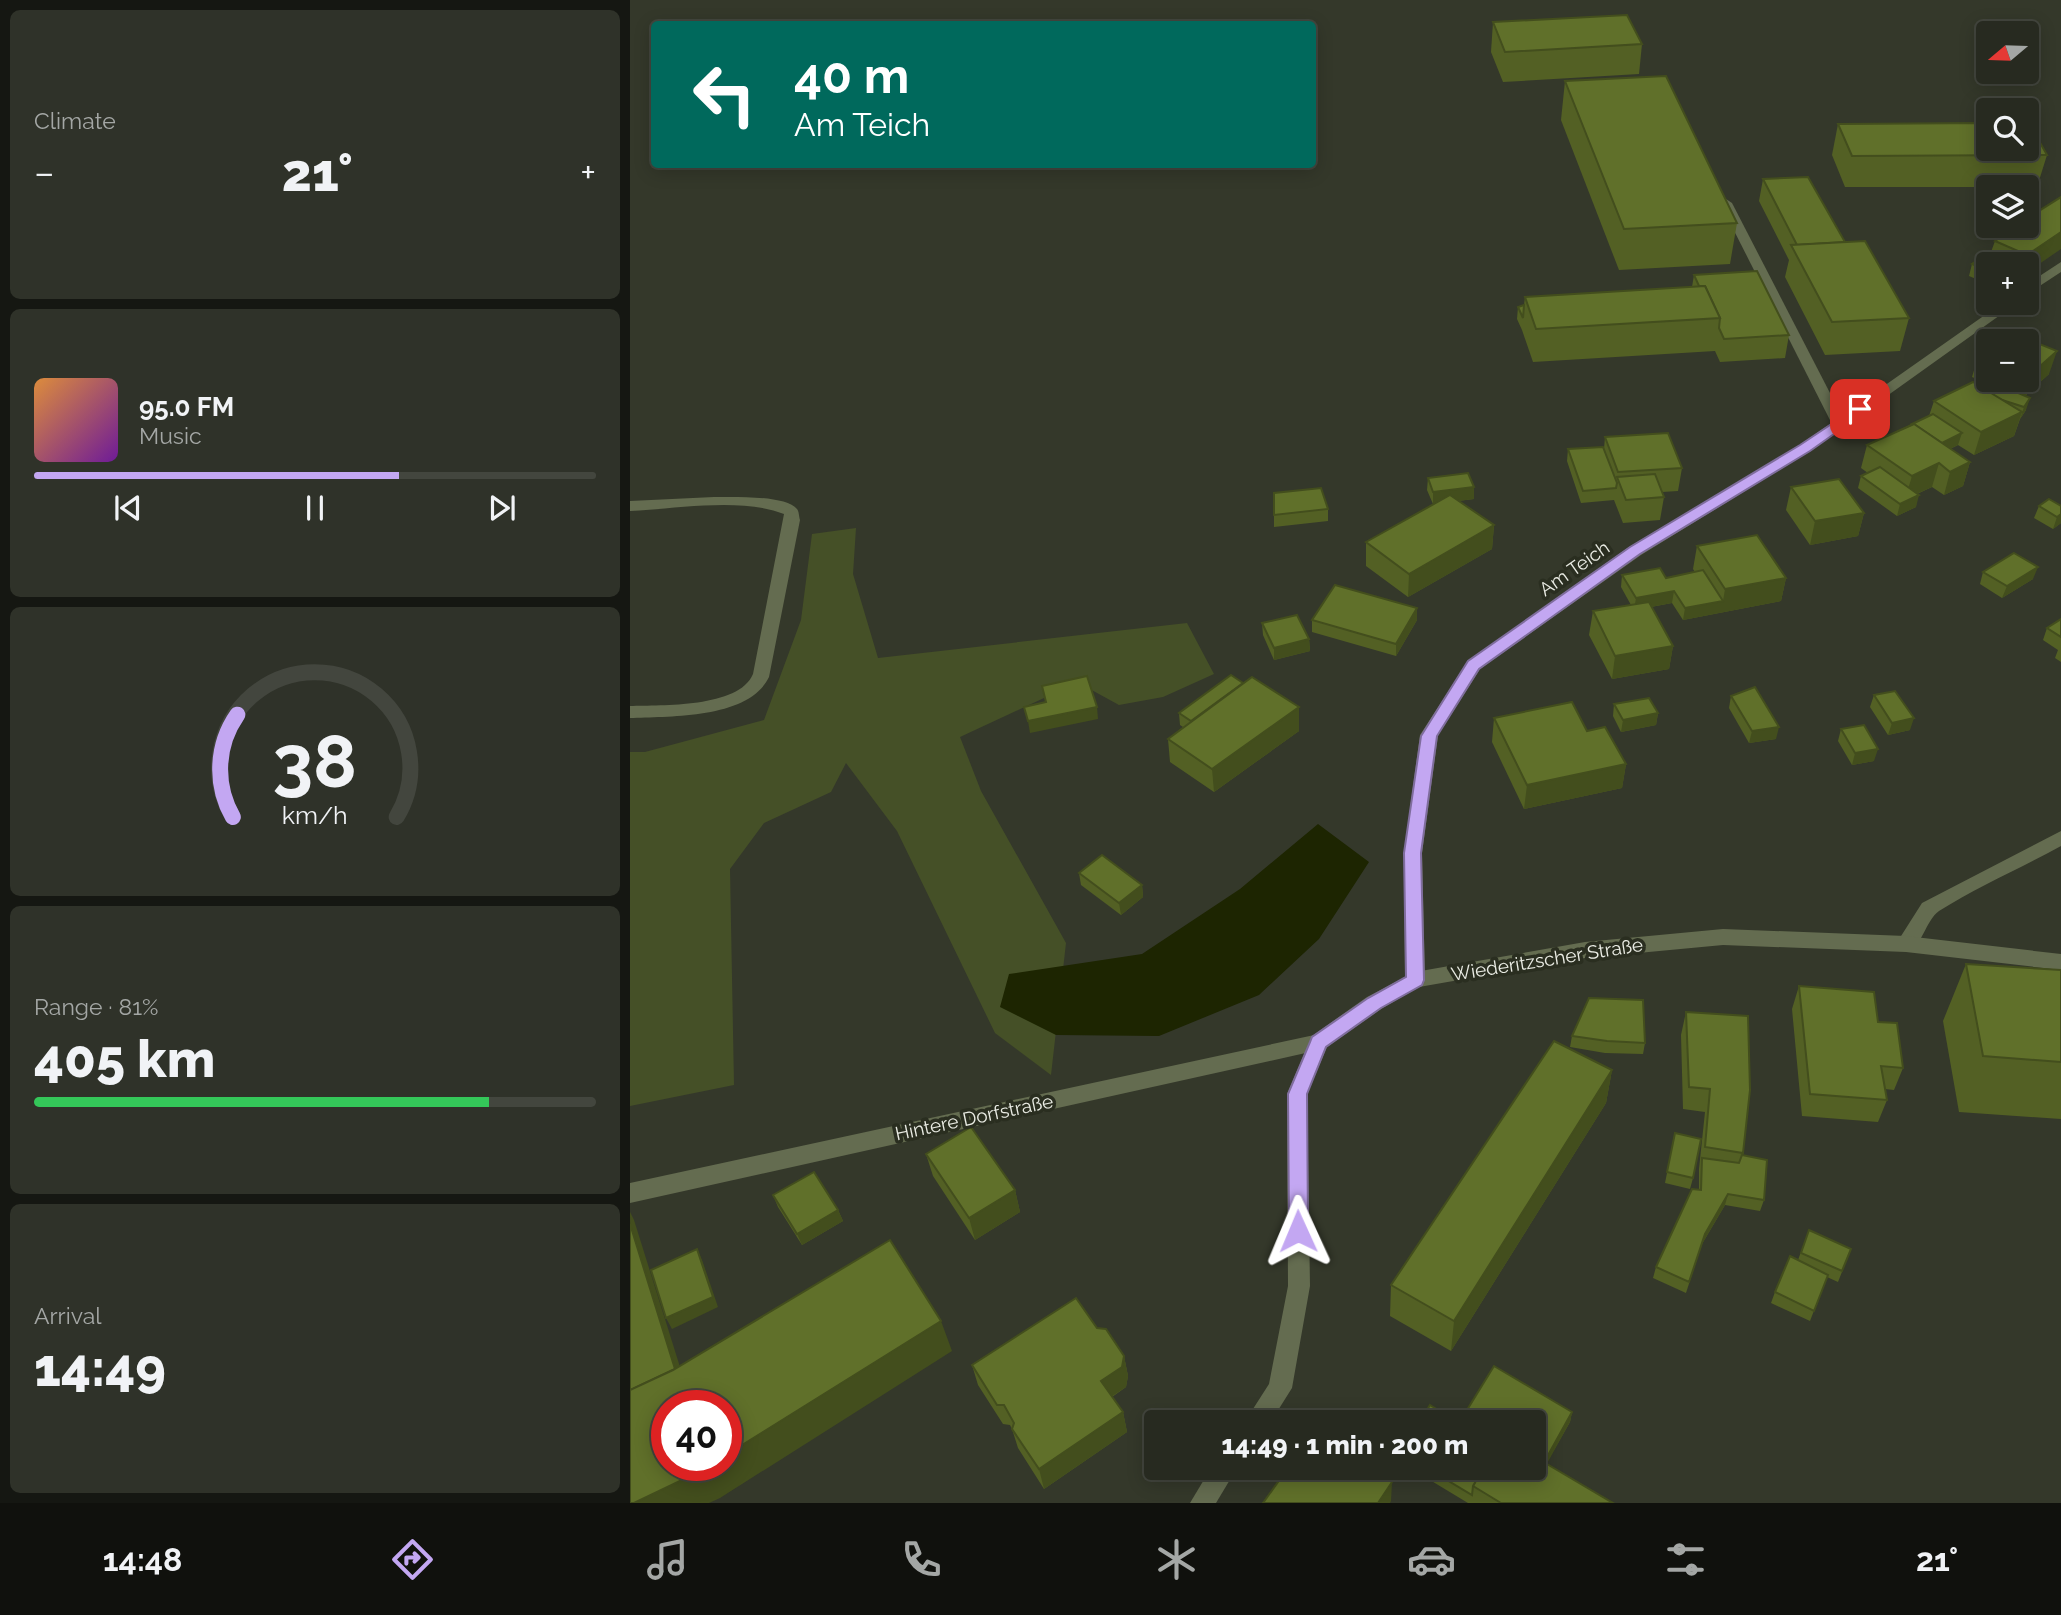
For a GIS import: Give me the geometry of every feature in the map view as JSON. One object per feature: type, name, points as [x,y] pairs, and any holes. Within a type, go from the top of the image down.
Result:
[{"type":"street","points":[[1718,187],[1839,424]]},
{"type":"street","points":[[2039,282],[2061,266]]},
{"type":"street","name":"Am Teich","points":[[1415,980],[1412,853],[1429,736],[1474,665],[1635,551],[1805,448],[1993,315]]},
{"type":"street","points":[[630,506],[760,503],[782,506],[791,511],[792,520],[764,666],[755,686],[729,700],[701,707],[630,712]]},
{"type":"street","points":[[1906,944],[1929,908],[2061,838]]},
{"type":"street","name":"Wiederitzscher Straße","points":[[1319,1042],[1374,1003],[1415,980],[1585,950],[1724,937],[1906,944],[2061,962]]},
{"type":"street","points":[[1265,1410],[1280,1388],[1299,1286],[1297,1094],[1319,1042]]},
{"type":"street","name":"Hintere Dorfstraße","points":[[630,1193],[1319,1042]]},
{"type":"street","points":[[1202,1503],[1217,1480]]},
{"type":"shaded area","points":[[856,528],[853,574],[878,658],[1187,623],[1214,674],[1163,697],[1119,705],[1088,688],[1044,698],[960,737],[981,791],[1066,943],[1051,1075],[995,1033],[897,831],[846,763],[831,792],[764,823],[730,869],[734,1085],[630,1106],[630,752],[645,752],[764,720],[801,620],[812,534]]},
{"type":"shaded area","points":[[1318,824],[1369,862],[1319,939],[1259,995],[1159,1036],[1056,1035],[1000,1007],[1009,974],[1142,954],[1240,889]]},
{"type":"building","points":[[1627,15],[1642,44],[1505,52],[1493,22]]},
{"type":"building","points":[[1666,76],[1737,223],[1624,229],[1565,81]]},
{"type":"building","points":[[1976,123],[1976,155],[1852,156],[1838,124]]},
{"type":"building","points":[[2039,141],[2047,155],[2039,155]]},
{"type":"building","points":[[1808,177],[1845,242],[1797,245],[1763,179]]},
{"type":"building","points":[[2061,197],[2061,232],[2031,252],[2020,252],[1995,241],[1999,238],[2039,238],[2039,211]]},
{"type":"building","points":[[1865,241],[1909,318],[1832,322],[1791,245]]},
{"type":"building","points":[[1757,271],[1789,335],[1724,339],[1719,328],[1720,318],[1705,286],[1699,286],[1694,275]]},
{"type":"building","points":[[1705,286],[1720,318],[1536,329],[1525,297]]},
{"type":"building","points":[[1524,305],[1523,318],[1518,307]]},
{"type":"building","points":[[2039,344],[2057,351],[2039,367]]},
{"type":"building","points":[[1973,382],[1976,384],[1976,392],[1989,392],[2022,412],[1981,432],[1934,401]]},
{"type":"building","points":[[1988,392],[2016,392],[2030,398],[2024,407],[1999,399]]},
{"type":"building","points":[[1933,414],[1962,433],[1942,443],[1914,424],[1910,425]]},
{"type":"building","points":[[1914,424],[1970,462],[1950,472],[1939,463],[1912,476],[1867,445]]},
{"type":"building","points":[[1668,433],[1682,468],[1618,472],[1605,437]]},
{"type":"building","points":[[1603,447],[1617,483],[1616,488],[1583,491],[1568,449]]},
{"type":"building","points":[[1880,467],[1919,495],[1900,504],[1861,476]]},
{"type":"building","points":[[1468,473],[1474,487],[1433,492],[1428,478]]},
{"type":"building","points":[[1655,474],[1664,497],[1626,500],[1617,477]]},
{"type":"building","points":[[1839,479],[1864,513],[1815,521],[1791,487]]},
{"type":"building","points":[[1321,488],[1328,509],[1274,515],[1274,493]]},
{"type":"building","points":[[1450,495],[1494,525],[1409,574],[1366,542]]},
{"type":"building","points":[[2049,499],[2061,506],[2061,514],[2057,517],[2039,506]]},
{"type":"building","points":[[1757,535],[1786,578],[1725,589],[1697,546]]},
{"type":"building","points":[[2014,553],[2038,567],[2007,586],[1983,572]]},
{"type":"building","points":[[1660,568],[1666,578],[1703,570],[1723,601],[1685,608],[1674,591],[1636,598],[1622,575]]},
{"type":"building","points":[[1335,585],[1417,608],[1396,644],[1312,620]]},
{"type":"building","points":[[1649,602],[1673,646],[1615,656],[1593,611]]},
{"type":"building","points":[[1297,615],[1309,639],[1274,648],[1262,623]]},
{"type":"building","points":[[2061,619],[2061,637],[2047,628]]},
{"type":"building","points":[[1231,675],[1243,683],[1191,721],[1179,713]]},
{"type":"building","points":[[1087,676],[1097,707],[1028,721],[1024,707],[1046,702],[1042,686]]},
{"type":"building","points":[[1252,677],[1299,707],[1212,769],[1168,739]]},
{"type":"building","points":[[1755,687],[1779,727],[1752,731],[1731,696]]},
{"type":"building","points":[[1895,691],[1914,718],[1892,723],[1874,695]]},
{"type":"building","points":[[1649,698],[1658,713],[1623,720],[1614,704]]},
{"type":"building","points":[[1572,702],[1587,731],[1605,727],[1626,764],[1527,785],[1494,718]]},
{"type":"building","points":[[1864,725],[1878,749],[1855,753],[1841,729]]},
{"type":"building","points":[[1102,855],[1142,885],[1119,903],[1079,873]]},
{"type":"building","points":[[1966,964],[2061,970],[2061,1062],[1983,1056]]},
{"type":"building","points":[[1799,986],[1874,992],[1878,1022],[1897,1023],[1903,1068],[1881,1066],[1887,1100],[1810,1094]]},
{"type":"building","points":[[1589,998],[1643,1000],[1645,1043],[1572,1036]]},
{"type":"building","points":[[1686,1012],[1748,1016],[1750,1090],[1743,1153],[1705,1147],[1710,1089],[1689,1087]]},
{"type":"building","points":[[1554,1041],[1612,1070],[1454,1321],[1391,1285]]},
{"type":"building","points":[[971,1127],[1015,1190],[969,1218],[926,1154]]},
{"type":"building","points":[[1675,1133],[1701,1139],[1693,1178],[1667,1172]]},
{"type":"building","points":[[1742,1155],[1767,1160],[1764,1200],[1728,1194],[1705,1234],[1689,1282],[1656,1267],[1692,1189],[1701,1190],[1702,1158],[1739,1163]]},
{"type":"building","points":[[814,1172],[838,1210],[797,1234],[773,1195]]},
{"type":"building","points":[[630,1224],[675,1369],[630,1390]]},
{"type":"building","points":[[1809,1230],[1851,1249],[1842,1271],[1801,1253]]},
{"type":"building","points":[[890,1240],[941,1321],[742,1445],[742,1390],[651,1390],[651,1481],[680,1481],[630,1503],[630,1390],[673,1370]]},
{"type":"building","points":[[697,1249],[713,1297],[666,1318],[651,1270]]},
{"type":"building","points":[[1790,1256],[1828,1275],[1814,1311],[1775,1292]]},
{"type":"building","points":[[1076,1298],[1097,1328],[1106,1329],[1124,1356],[1122,1367],[1101,1381],[1123,1412],[1039,1469],[1012,1429],[1014,1423],[1004,1405],[997,1405],[972,1365]]},
{"type":"building","points":[[1494,1366],[1572,1412],[1547,1457],[1546,1410],[1467,1410]]},
{"type":"building","points":[[1546,1463],[1613,1503],[1501,1503],[1473,1486],[1476,1480],[1546,1480]]},
{"type":"building","points":[[1279,1480],[1392,1482],[1378,1503],[1263,1503]]},
{"type":"building","points":[[1447,1480],[1476,1480],[1472,1495]]},
{"type":"route","points":[[1298,1231],[1297,1094],[1319,1042],[1374,1003],[1415,980],[1412,853],[1429,736],[1474,665],[1635,551],[1805,448],[1860,409]]}]
